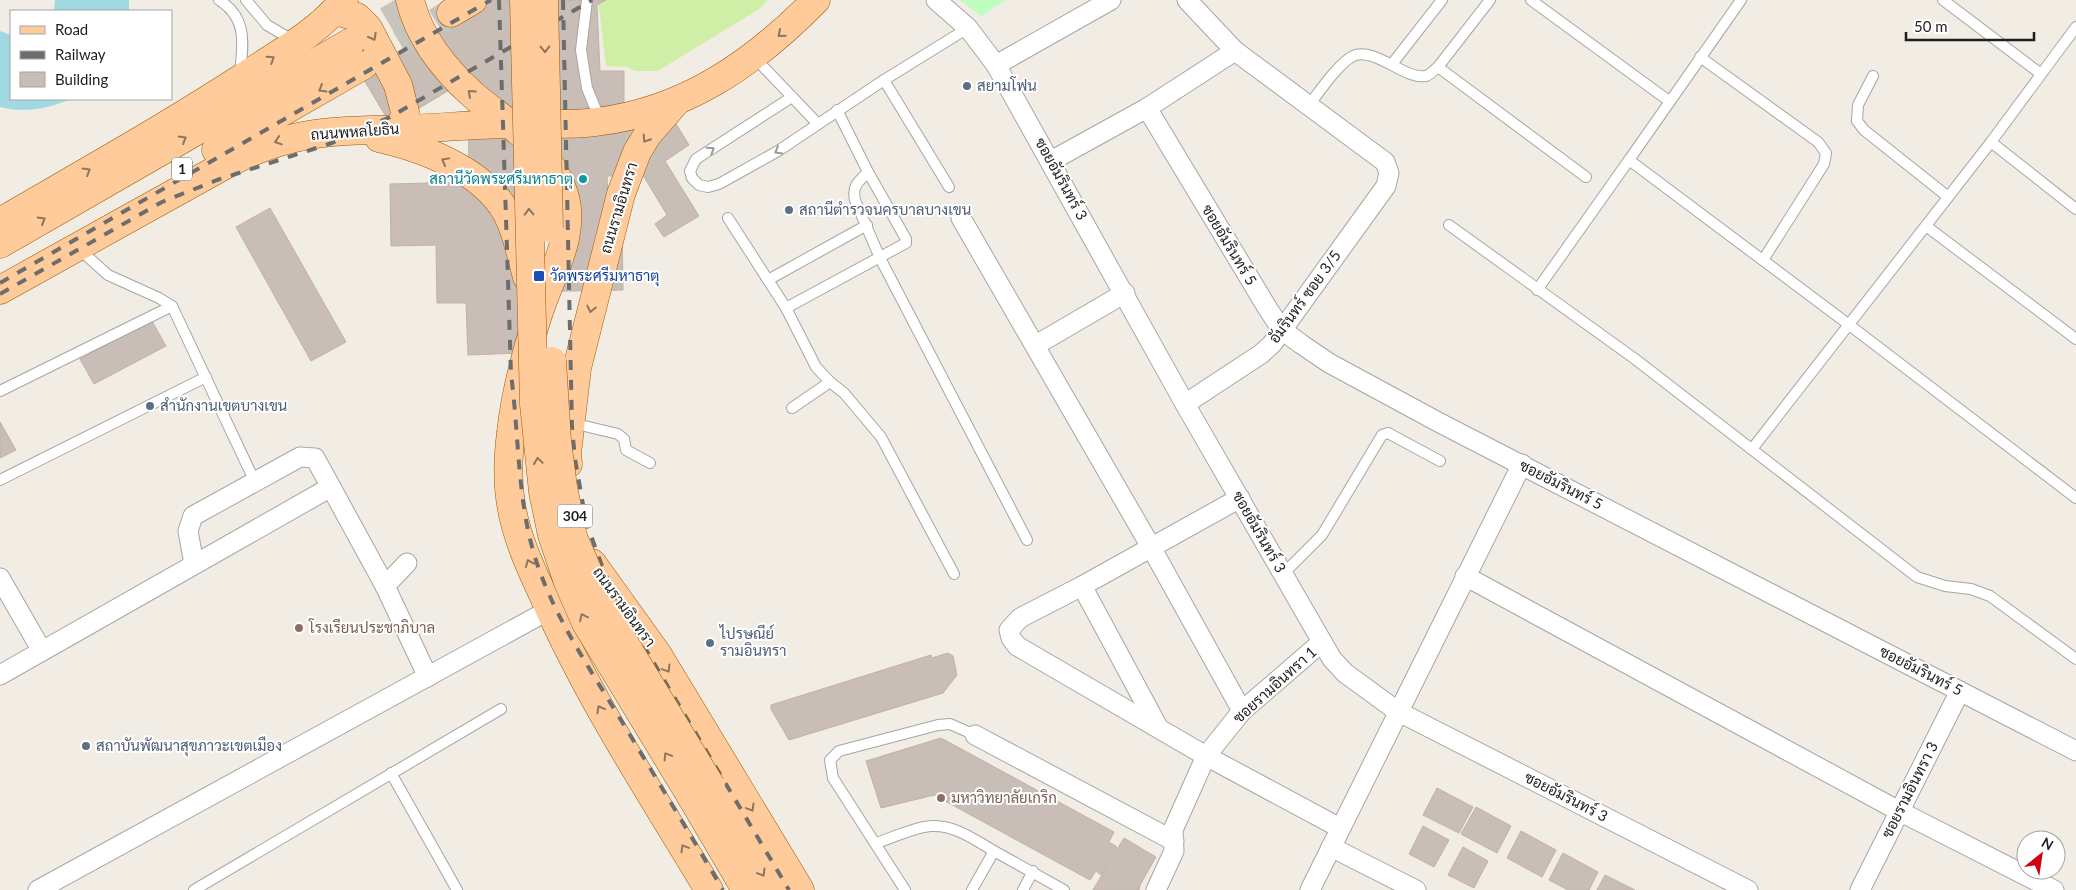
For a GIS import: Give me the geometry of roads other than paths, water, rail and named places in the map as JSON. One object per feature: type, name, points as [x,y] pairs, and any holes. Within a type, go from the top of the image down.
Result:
[{"type":"main road","points":[[410,0],[415,22],[446,68],[472,94],[536,144],[554,170],[565,194],[568,218],[565,241],[538,314],[515,406],[508,471],[511,505],[520,540],[549,610],[607,721],[709,890]]},
{"type":"main road","name":"ถนนรามอินทรา","points":[[524,0],[534,404],[542,492],[552,535],[568,582],[586,623],[701,792],[772,890]]},
{"type":"main road","name":"ถนนรามอินทรา","points":[[544,0],[553,398],[563,486],[573,537],[605,611],[701,792],[746,890]]},
{"type":"main road","name":"ถนนพหลโยธิน","points":[[0,290],[252,150],[282,140],[343,130],[508,124],[558,125],[601,122],[637,114],[677,101],[716,82],[754,57],[816,0]]},
{"type":"main road","points":[[0,222],[239,80],[296,42],[339,6],[357,17],[368,28],[398,85],[405,112],[403,122],[395,129]]},
{"type":"main road","name":"1","points":[[0,244],[357,54],[0,273]]},
{"type":"main road","name":"ถนนรามอินทรา","points":[[677,101],[645,140],[629,170],[621,194],[592,305],[578,368],[567,453],[570,490],[583,544],[594,566],[658,655],[800,890]]},
{"type":"main road","points":[[343,130],[398,142],[432,154],[484,182],[510,220],[538,314]]},
{"type":"main road","points":[[515,406],[530,392],[541,392],[556,396],[566,404],[571,418]]},
{"type":"street","name":"ซอยอัมรินทร์ 3","points":[[936,0],[968,28],[996,65],[1125,293],[1185,404],[1332,659],[1345,673],[1397,711],[1748,890]]},
{"type":"street","points":[[996,65],[1111,0]]},
{"type":"street","points":[[1187,0],[1235,51],[1309,104]]},
{"type":"street","points":[[1051,161],[1148,108],[1235,51]]},
{"type":"street","name":"อัมรินทร์ ซอย 3/5","points":[[1185,404],[1261,354],[1282,330],[1386,186],[1389,173],[1385,162],[1309,104]]},
{"type":"street","name":"ซอยอัมรินทร์ 5","points":[[1148,108],[1282,330],[1330,363],[1440,423],[2076,751]]},
{"type":"street","points":[[962,218],[1151,547],[1242,711]]},
{"type":"street","points":[[1036,345],[1125,293]]},
{"type":"street","points":[[194,564],[188,531],[193,516],[300,457],[315,458],[385,586],[428,677]]},
{"type":"street","points":[[1310,890],[1397,711],[1522,464]]},
{"type":"street","points":[[0,676],[331,487]]},
{"type":"street","points":[[1240,498],[1082,586],[1020,618],[1009,630],[1011,638],[1017,646],[1206,756],[1340,828]]},
{"type":"street","points":[[385,586],[407,563]]},
{"type":"street","points":[[1465,576],[1898,811],[2054,890]]},
{"type":"street","points":[[0,578],[42,651]]},
{"type":"street","points":[[1082,586],[1159,728]]},
{"type":"street","points":[[38,890],[549,610]]},
{"type":"street","name":"ซอยรามอินทรา 1","points":[[1156,890],[1174,852],[1174,830],[1177,821],[1206,756],[1242,711],[1322,642]]},
{"type":"street","name":"ซอยรามอินทรา 3","points":[[1860,890],[1898,811],[1960,692]]},
{"type":"street","points":[[975,735],[1174,841]]},
{"type":"street","points":[[1331,847],[1416,890]]},
{"type":"lane","points":[[219,0],[235,16],[242,29],[244,39],[239,80]]},
{"type":"lane","points":[[246,0],[267,25],[296,42]]},
{"type":"lane","points":[[587,0],[581,50],[587,88],[601,122]]},
{"type":"lane","points":[[1392,64],[1442,0]]},
{"type":"lane","points":[[1309,104],[1344,64],[1354,56],[1364,54],[1423,76],[1438,67],[1490,0]]},
{"type":"lane","points":[[1531,0],[1669,101]]},
{"type":"lane","points":[[1537,290],[1741,0]]},
{"type":"lane","points":[[1943,0],[2041,74]]},
{"type":"lane","points":[[1752,449],[1926,226],[1947,196],[1991,142],[2076,27]]},
{"type":"lane","points":[[792,97],[696,159],[690,171],[692,178],[699,185],[708,187],[719,184],[778,151],[837,110],[968,28]]},
{"type":"lane","points":[[754,57],[818,124]]},
{"type":"lane","points":[[1700,57],[1818,142],[1826,153],[1824,164],[1763,260]]},
{"type":"lane","points":[[1438,67],[1586,177]]},
{"type":"lane","points":[[1874,76],[1858,104],[1857,121],[1864,130],[1947,196]]},
{"type":"lane","points":[[884,80],[949,187]]},
{"type":"lane","points":[[786,308],[904,245],[906,239],[868,172],[837,110]]},
{"type":"lane","points":[[1991,142],[2076,209]]},
{"type":"lane","points":[[1629,160],[2076,498]]},
{"type":"lane","points":[[868,172],[856,183],[853,191],[855,200],[880,258],[1027,540]]},
{"type":"lane","points":[[728,218],[786,308],[816,367],[844,393],[881,437],[954,574]]},
{"type":"lane","points":[[768,280],[867,225]]},
{"type":"lane","points":[[1450,225],[1537,290],[1635,359],[1917,577],[1945,586],[1970,589],[1990,596],[2076,659]]},
{"type":"lane","points":[[1926,226],[2076,339]]},
{"type":"lane","points":[[76,247],[108,275],[159,298],[172,306],[254,482]]},
{"type":"lane","points":[[0,391],[172,306]]},
{"type":"lane","points":[[0,480],[206,377]]},
{"type":"lane","points":[[792,408],[830,382]]},
{"type":"lane","points":[[571,418],[618,434],[624,439],[626,450],[650,463]]},
{"type":"lane","points":[[1283,574],[1322,535],[1382,435],[1388,433],[1440,461]]},
{"type":"lane","points":[[194,890],[501,709]]},
{"type":"lane","points":[[905,890],[833,778],[830,760],[839,751],[938,725],[950,724],[975,735]]},
{"type":"lane","points":[[391,773],[458,890]]},
{"type":"lane","points":[[876,843],[931,826],[951,828],[1033,871],[1064,890]]},
{"type":"lane","points":[[972,890],[994,851]]},
{"type":"lane","points":[[1023,890],[1033,871]]},
{"type":"water","points":[[55,0],[129,0],[129,10],[54,10]]},
{"type":"water","points":[[0,31],[10,35],[10,100],[67,100],[27,110],[0,107]]},
{"type":"tunnel","points":[[351,42],[422,0]]},
{"type":"tunnel","points":[[364,65],[451,13]]},
{"type":"railway","points":[[0,283],[491,0]]},
{"type":"railway","points":[[499,0],[511,374],[521,487],[528,532],[541,575],[559,616],[723,890]]},
{"type":"railway","points":[[563,0],[572,427],[575,459],[586,522],[605,574],[642,643],[789,890]]},
{"type":"railway","points":[[0,294],[162,202],[217,180],[332,143],[390,117],[592,0]]},
{"type":"place","name":"สยามโฟน","points":[[967,86]]},
{"type":"place","name":"สถานีวัดพระศรีมหาธาตุ","points":[[583,179]]},
{"type":"place","name":"สถานีตำรวจนครบาลบางเขน","points":[[789,210]]},
{"type":"place","name":"วัดพระศรีมหาธาตุ","points":[[539,276]]},
{"type":"place","name":"สำนักงานเขตบางเขน","points":[[150,406]]},
{"type":"place","name":"โรงเรียนประชาภิบาล","points":[[299,628]]},
{"type":"place","name":"ไปรษณีย์ รามอินทรา","points":[[710,643]]},
{"type":"place","name":"สถาบันพัฒนาสุขภาวะเขตเมือง","points":[[86,746]]},
{"type":"place","name":"มหาวิทยาลัยเกริก","points":[[941,798]]}]
